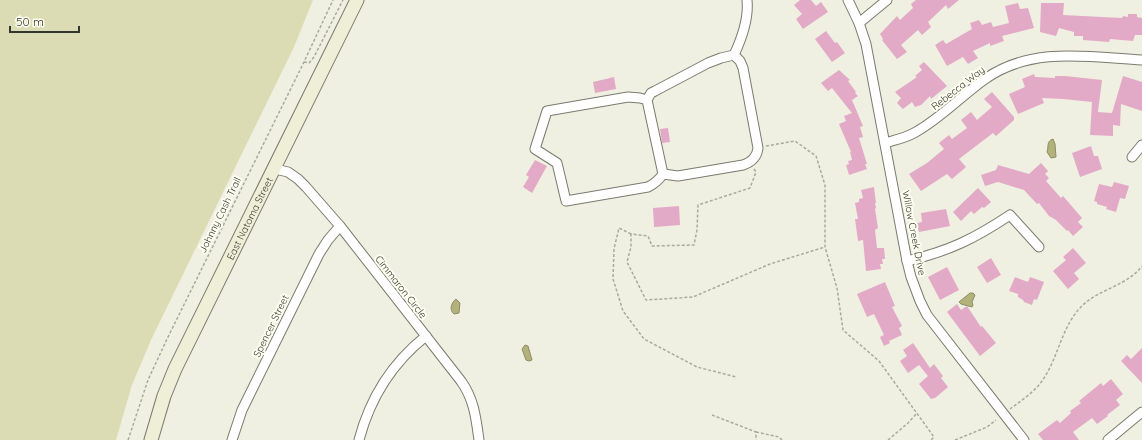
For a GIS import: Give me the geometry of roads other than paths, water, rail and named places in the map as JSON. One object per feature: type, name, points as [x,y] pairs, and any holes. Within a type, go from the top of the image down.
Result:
[{"type":"main road","name":"East Natoma Street","points":[[151,440],[164,396],[175,369],[275,169],[357,0]]},
{"type":"street","points":[[734,55],[745,26],[748,7],[747,0]]},
{"type":"street","name":"Willow Creek Drive","points":[[848,0],[859,23],[870,59],[907,261],[920,301],[928,315],[1024,440]]},
{"type":"street","points":[[859,23],[887,0]]},
{"type":"street","points":[[663,174],[647,100],[651,93],[708,63],[734,55]]},
{"type":"street","points":[[663,174],[678,176],[750,163],[755,158],[758,148],[743,68],[740,61],[734,55]]},
{"type":"street","name":"Rebecca Way","points":[[885,143],[913,134],[926,126],[985,79],[1008,66],[1027,60],[1053,55],[1142,60]]},
{"type":"street","points":[[647,100],[628,97],[547,111],[535,149],[557,163],[566,200],[648,187],[654,184],[663,174]]},
{"type":"street","points":[[1132,157],[1142,145]]},
{"type":"street","name":"Cimmaron Circle","points":[[275,169],[288,172],[298,179],[340,226],[461,381],[470,395],[475,413],[479,440]]},
{"type":"street","points":[[907,261],[930,256],[961,244],[982,233],[1010,215],[1040,247]]},
{"type":"street","name":"Spencer Street","points":[[232,440],[242,410],[319,254],[340,226]]},
{"type":"street","points":[[360,440],[363,425],[380,389],[399,362],[412,347],[426,336]]},
{"type":"street","points":[[1108,440],[1142,412]]}]
